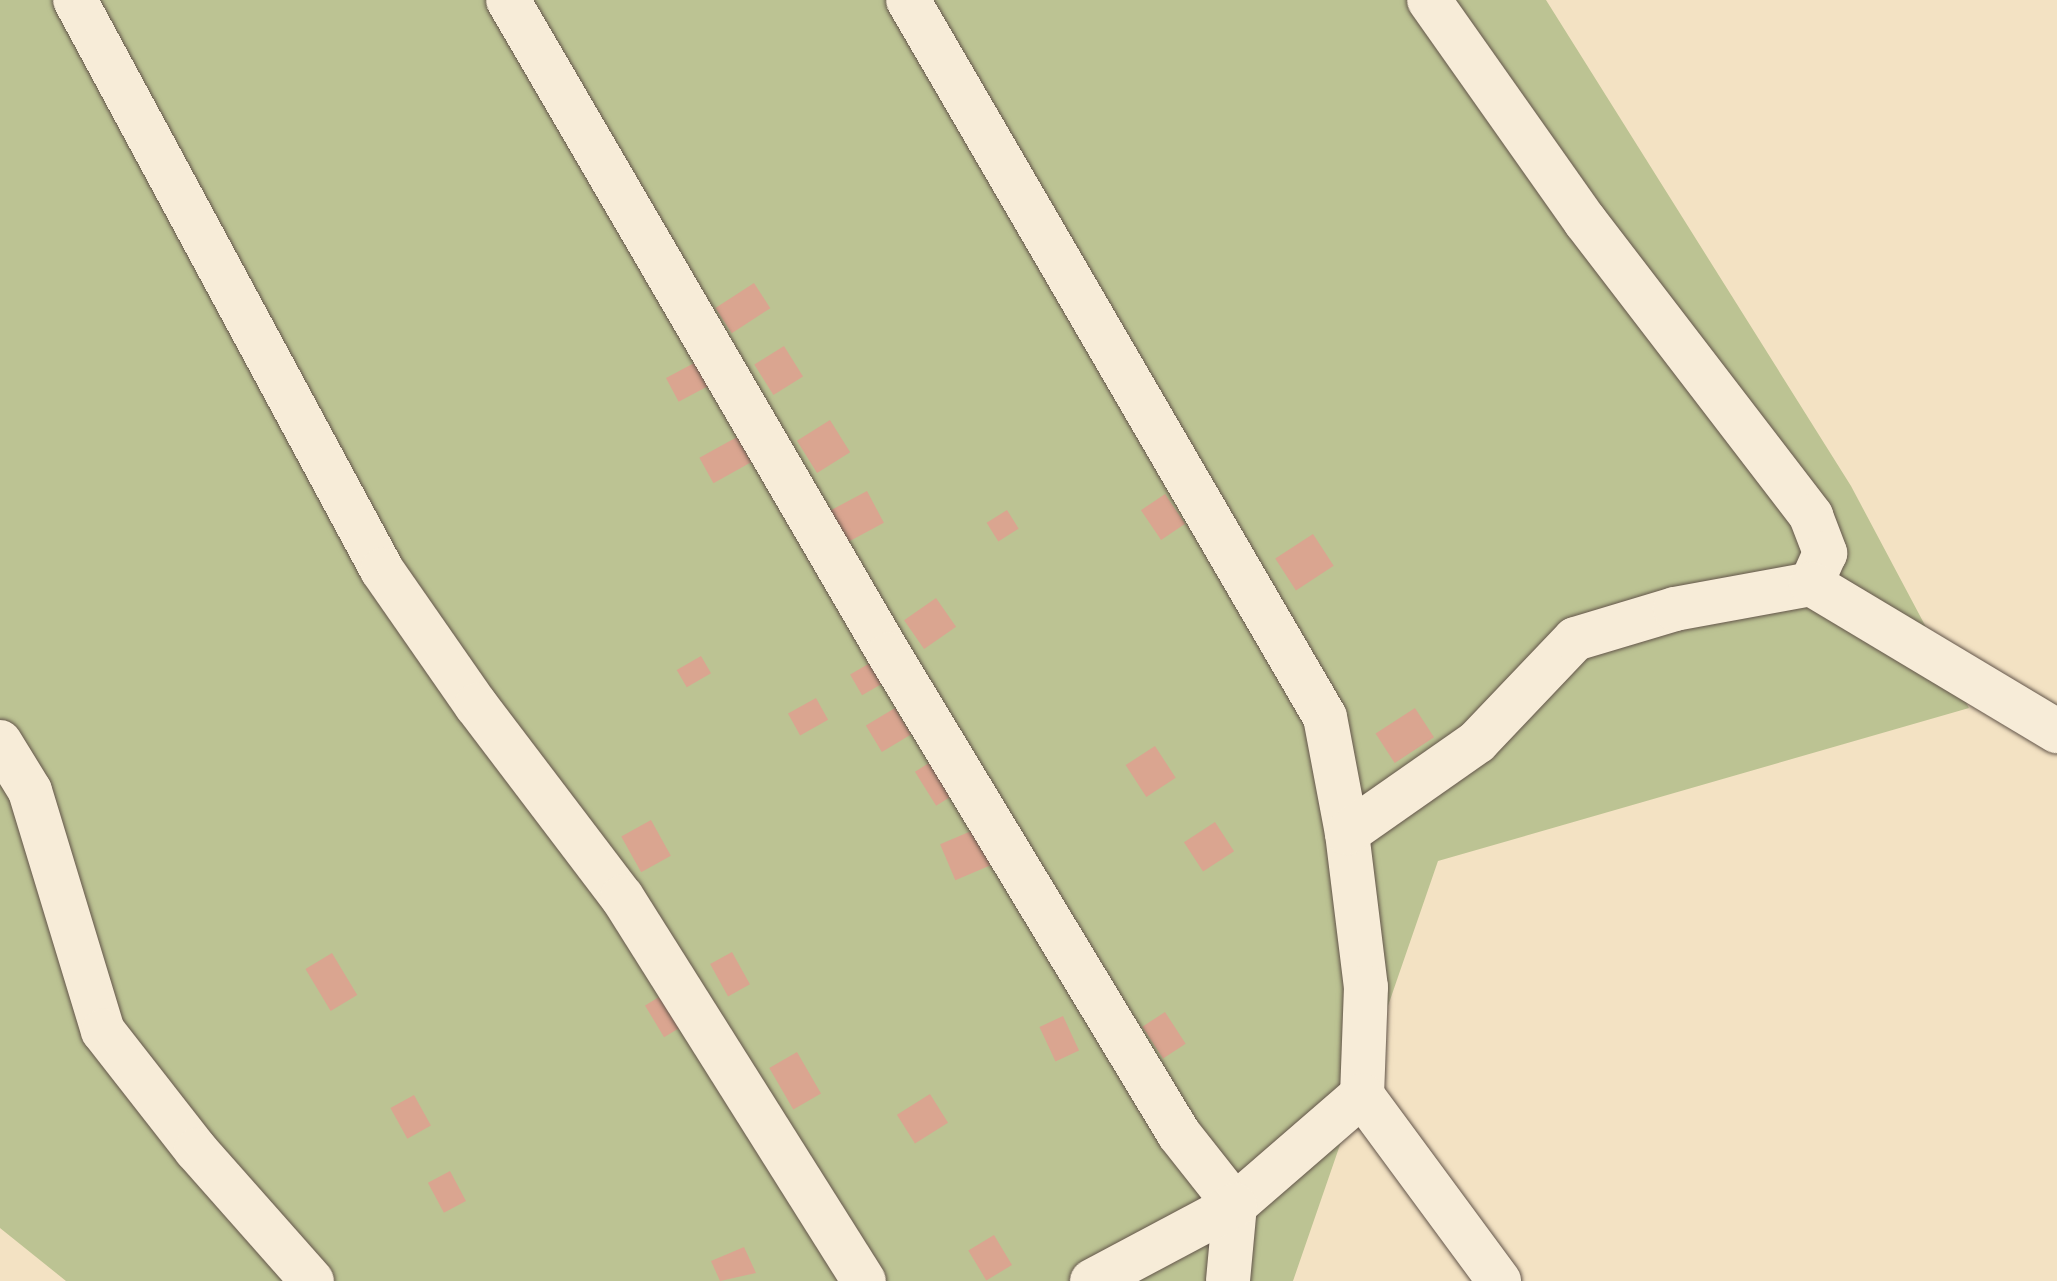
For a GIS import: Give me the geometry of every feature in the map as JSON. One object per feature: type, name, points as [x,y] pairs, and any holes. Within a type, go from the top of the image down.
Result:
[{"type":"street","points":[[75,0],[382,570],[476,705],[622,897],[864,1281]]},
{"type":"street","points":[[508,0],[897,668],[1179,1134],[1235,1205],[1228,1281]]},
{"type":"street","points":[[908,0],[1325,717],[1347,833],[1366,987],[1362,1095],[1408,1166],[1499,1281]]},
{"type":"street","points":[[1429,0],[1585,221],[1811,516],[1825,553],[1811,584]]},
{"type":"street","points":[[1347,833],[1477,742],[1575,639],[1675,609],[1811,584],[2057,731]]},
{"type":"street","points":[[0,742],[30,791],[103,1031],[196,1150],[312,1281]]},
{"type":"street","points":[[1092,1281],[1235,1205],[1362,1095]]},
{"type":"green space","points":[[0,0],[1546,0],[1851,486],[1969,708],[1438,861],[1293,1281],[66,1281],[0,1228]]},
{"type":"building","points":[[754,283],[770,308],[732,333],[715,308]]},
{"type":"building","points":[[784,346],[803,377],[773,395],[754,365]]},
{"type":"building","points":[[696,362],[709,386],[679,402],[666,378]]},
{"type":"building","points":[[830,420],[850,452],[817,473],[797,441]]},
{"type":"building","points":[[737,437],[751,462],[713,483],[699,458]]},
{"type":"building","points":[[867,491],[884,523],[843,544],[826,513]]},
{"type":"building","points":[[1165,494],[1185,524],[1161,540],[1141,510]]},
{"type":"building","points":[[1007,510],[1019,529],[998,541],[987,523]]},
{"type":"building","points":[[1313,534],[1334,566],[1296,590],[1275,559]]},
{"type":"building","points":[[936,598],[956,627],[924,649],[904,620]]},
{"type":"building","points":[[701,656],[711,673],[687,687],[677,670]]},
{"type":"building","points":[[870,663],[882,684],[862,695],[850,674]]},
{"type":"building","points":[[816,698],[828,720],[800,735],[788,714]]},
{"type":"building","points":[[895,708],[911,735],[882,752],[866,726]]},
{"type":"building","points":[[1415,708],[1434,737],[1395,763],[1376,734]]},
{"type":"building","points":[[1155,746],[1176,778],[1146,797],[1126,765]]},
{"type":"building","points":[[937,758],[958,792],[936,806],[915,772]]},
{"type":"building","points":[[651,820],[671,856],[641,872],[621,836]]},
{"type":"building","points":[[1215,822],[1234,851],[1203,872],[1184,842]]},
{"type":"building","points":[[976,829],[991,865],[955,880],[940,844]]},
{"type":"building","points":[[732,952],[750,984],[728,996],[710,964]]},
{"type":"building","points":[[332,953],[357,995],[331,1011],[305,969]]},
{"type":"building","points":[[669,991],[688,1023],[664,1037],[645,1005]]},
{"type":"building","points":[[1165,1012],[1186,1044],[1163,1059],[1142,1027]]},
{"type":"building","points":[[1063,1016],[1079,1050],[1055,1061],[1039,1027]]},
{"type":"building","points":[[797,1052],[821,1094],[793,1110],[769,1068]]},
{"type":"building","points":[[930,1094],[948,1123],[915,1144],[897,1115]]},
{"type":"building","points":[[414,1095],[431,1126],[407,1139],[390,1108]]},
{"type":"building","points":[[450,1171],[466,1201],[444,1213],[428,1183]]},
{"type":"building","points":[[994,1235],[1012,1265],[986,1280],[968,1250]]},
{"type":"building","points":[[744,1247],[756,1273],[720,1281],[711,1261]]}]
